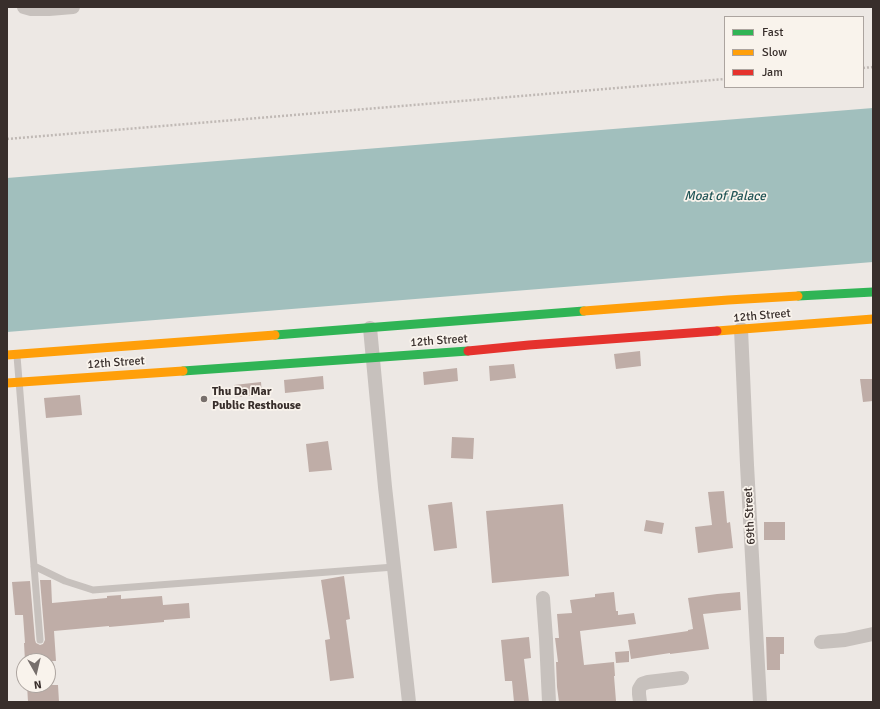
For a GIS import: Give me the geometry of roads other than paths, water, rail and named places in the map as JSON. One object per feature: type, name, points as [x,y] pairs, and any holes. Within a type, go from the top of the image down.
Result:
[{"type":"main road","name":"12th Street","points":[[7,355],[728,300],[873,292]]},
{"type":"main road","name":"12th Street","points":[[7,383],[373,358],[873,319]]},
{"type":"street","points":[[24,7],[49,9],[73,7]]},
{"type":"street","points":[[370,328],[383,471],[409,702]]},
{"type":"street","name":"69th Street","points":[[741,329],[760,702]]},
{"type":"street","points":[[543,598],[549,702]]},
{"type":"street","points":[[821,642],[845,640],[873,634]]},
{"type":"street","points":[[640,702],[639,694],[642,684],[682,678]]},
{"type":"lane","points":[[17,354],[40,640]]},
{"type":"lane","points":[[34,566],[65,582],[93,590],[394,567]]},
{"type":"water","name":"Moat of Palace","points":[[873,108],[873,262],[7,332],[7,178]]},
{"type":"place","name":"Thu Da Mar Public Resthouse","points":[[204,399]]}]
